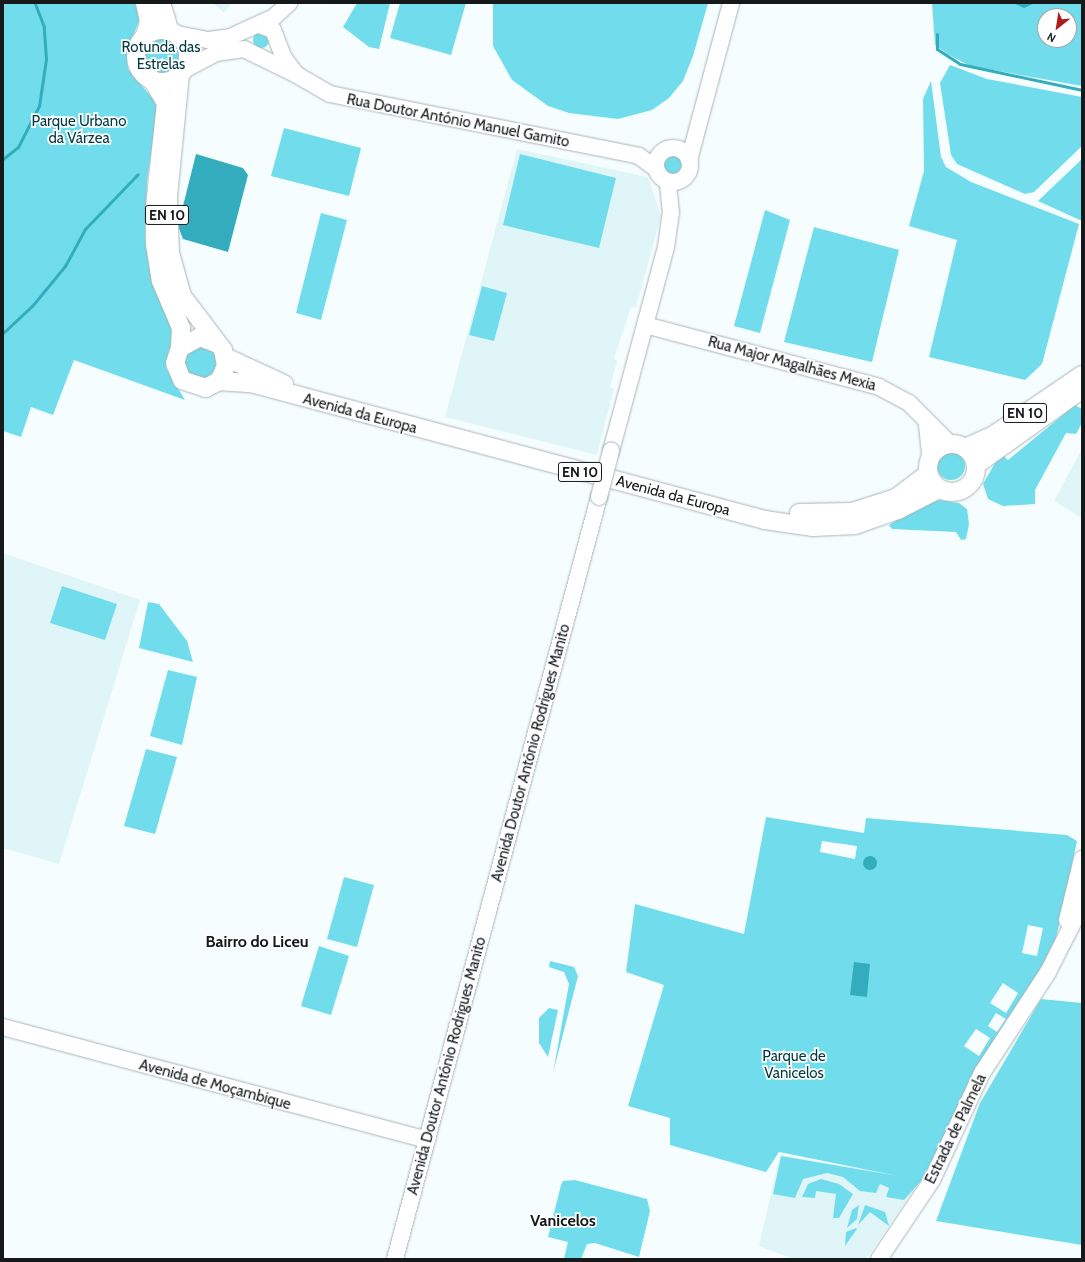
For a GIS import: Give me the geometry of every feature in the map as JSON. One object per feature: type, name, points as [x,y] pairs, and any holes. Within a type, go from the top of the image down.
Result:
[{"type":"main road","points":[[145,3],[149,22],[137,59],[144,74],[152,79],[167,81],[182,72],[188,49],[173,32],[161,3]]},
{"type":"main road","points":[[145,36],[156,31],[173,32]]},
{"type":"main road","name":"Avenida da Europa","points":[[182,72],[168,197],[170,254],[182,296],[222,350],[287,385],[336,400],[767,508],[810,515],[852,512],[896,498],[928,474]]},
{"type":"main road","name":"EN 10","points":[[152,79],[166,103],[155,206],[155,244],[161,281],[181,328],[180,348]]},
{"type":"main road","points":[[200,337],[222,350],[226,366],[219,381],[198,388],[182,380],[175,363],[180,348],[200,337]]},
{"type":"main road","name":"EN 10","points":[[957,446],[994,435],[1082,375]]},
{"type":"main road","name":"Avenida da Europa","points":[[219,381],[251,384],[765,520],[813,527],[855,525],[898,510],[939,489]]},
{"type":"main road","name":"EN 10","points":[[976,465],[1082,389]]},
{"type":"main road","points":[[957,446],[976,465],[973,480],[964,489],[952,492],[939,489],[928,474],[930,456],[957,446]]},
{"type":"street","points":[[700,120],[666,150],[656,169],[675,180],[689,170],[689,160],[700,120],[731,3]]},
{"type":"street","points":[[173,32],[219,40],[257,26],[286,8]]},
{"type":"street","points":[[182,72],[216,53],[233,49],[256,53],[272,50],[286,8]]},
{"type":"street","points":[[257,26],[270,28],[276,36],[292,69]]},
{"type":"street","points":[[256,53],[246,41],[257,26]]},
{"type":"street","name":"Rua Doutor António Manuel Gamito","points":[[256,53],[292,69],[340,97],[638,156],[666,150]]},
{"type":"street","points":[[666,150],[682,151],[689,160]]},
{"type":"street","name":"Rua Doutor António Manuel Gamito","points":[[638,156],[656,169]]},
{"type":"street","name":"Avenida Doutor António Rodrigues Manito","points":[[395,1259],[666,247],[675,228],[675,180]]},
{"type":"street","name":"Rua Major Magalhães Mexia","points":[[645,325],[879,387],[909,403],[927,425],[957,446]]},
{"type":"street","points":[[927,425],[930,456]]},
{"type":"street","name":"Estrada de Palmela","points":[[1056,958],[1082,859]]},
{"type":"street","name":"Estrada de Palmela","points":[[880,1259],[912,1214],[982,1073],[1056,958],[1082,905]]},
{"type":"street","name":"Avenida de Moçambique","points":[[3,1027],[427,1140]]},
{"type":"shaded area","points":[[213,3],[232,3],[224,13]]},
{"type":"shaded area","points":[[1013,3],[1035,3],[1024,8]]},
{"type":"shaded area","points":[[517,149],[648,177],[661,216],[636,308],[631,307],[614,358],[617,361],[610,387],[614,389],[597,455],[445,417]]},
{"type":"shaded area","points":[[196,154],[243,168],[248,175],[228,252],[183,239],[178,226]]},
{"type":"shaded area","points":[[1082,449],[1082,518],[1054,501]]},
{"type":"shaded area","points":[[3,553],[140,600],[59,864],[3,848]]},
{"type":"shaded area","points":[[870,856],[875,858],[877,863],[875,868],[870,870],[865,868],[863,863],[865,858]]},
{"type":"shaded area","points":[[854,962],[870,964],[867,997],[850,995]]},
{"type":"shaded area","points":[[780,1155],[921,1179],[866,1259],[793,1259],[759,1246]]},
{"type":"green space","name":"Parque Urbano da Várzea","points":[[3,3],[135,3],[140,18],[127,52],[128,69],[158,105],[147,181],[145,237],[148,258],[174,337],[166,368],[185,400],[74,360],[53,415],[31,407],[21,437],[3,431]]},
{"type":"green space","points":[[357,3],[390,3],[379,49],[369,47],[343,27]]},
{"type":"green space","points":[[400,3],[466,3],[451,55],[390,38]]},
{"type":"green space","points":[[493,3],[708,3],[693,56],[683,81],[669,98],[652,110],[618,119],[569,113],[548,106],[512,80],[493,46]]},
{"type":"green space","points":[[932,3],[1082,3],[1082,86],[970,66],[949,55],[935,45]]},
{"type":"green space","points":[[261,32],[267,34],[269,40],[267,46],[261,48],[255,46],[253,40],[255,34]]},
{"type":"green space","name":"Rotunda das Estrelas","points":[[161,38],[171,41],[176,46],[179,56],[176,66],[171,71],[161,74],[151,71],[146,66],[143,56],[146,46],[151,41]]},
{"type":"green space","points":[[950,65],[987,79],[1082,97],[1082,146],[1034,192],[1025,194],[957,164],[951,155],[940,83]]},
{"type":"green space","points":[[931,81],[941,157],[946,167],[971,182],[1079,224],[1042,364],[1025,380],[929,357],[957,240],[909,226],[924,171],[923,99]]},
{"type":"green space","points":[[284,128],[361,148],[349,196],[271,176]]},
{"type":"green space","points":[[520,154],[616,178],[599,248],[503,225]]},
{"type":"green space","points":[[669,155],[677,155],[684,162],[684,170],[677,177],[669,177],[662,170],[662,162]]},
{"type":"green space","points":[[1082,159],[1082,221],[1038,201]]},
{"type":"green space","points":[[765,210],[790,220],[760,333],[734,326]]},
{"type":"green space","points":[[321,213],[347,220],[321,320],[296,313]]},
{"type":"green space","points":[[814,227],[899,250],[872,362],[784,342]]},
{"type":"green space","points":[[482,286],[507,293],[494,341],[469,335]]},
{"type":"green space","points":[[204,346],[213,351],[217,356],[217,370],[213,375],[208,379],[198,380],[194,379],[185,370],[184,360],[185,356],[194,347]]},
{"type":"green space","points":[[1075,405],[1082,409],[1082,423],[1076,434],[1066,433],[1035,490],[1035,504],[1003,506],[988,499],[983,484],[995,463],[1004,456],[1008,460]]},
{"type":"green space","points":[[951,452],[961,456],[965,466],[961,476],[951,480],[941,476],[937,466],[941,456]]},
{"type":"green space","points":[[939,500],[959,503],[967,509],[969,524],[966,539],[961,540],[956,532],[892,529],[889,525],[922,505]]},
{"type":"green space","points":[[62,586],[117,604],[105,640],[50,623]]},
{"type":"green space","points":[[148,602],[159,604],[187,641],[193,662],[139,648]]},
{"type":"green space","points":[[168,670],[197,677],[182,745],[150,736]]},
{"type":"green space","points":[[146,749],[177,757],[155,834],[124,826]]},
{"type":"green space","name":"Parque de Vanicelos","points":[[766,817],[864,833],[866,818],[1067,835],[1077,841],[1055,943],[1048,958],[984,1059],[922,1180],[904,1200],[886,1197],[889,1188],[880,1184],[876,1193],[860,1191],[843,1177],[827,1173],[803,1179],[795,1198],[773,1194],[781,1156],[898,1176],[779,1152],[766,1172],[670,1145],[670,1118],[628,1106],[664,985],[626,972],[635,904],[744,934]],"holes":[[[822,841],[857,846],[855,859],[820,852]],[[1028,925],[1043,928],[1037,956],[1022,953]],[[1003,983],[1018,993],[1006,1013],[990,1003]],[[996,1013],[1006,1019],[997,1032],[988,1026]],[[976,1029],[990,1038],[979,1056],[964,1046]]]},
{"type":"green space","points":[[344,877],[374,885],[357,947],[327,939]]},
{"type":"green space","points":[[319,946],[349,956],[331,1015],[301,1006]]},
{"type":"green space","points":[[550,961],[574,967],[578,976],[553,1073],[569,984],[564,972],[549,967]]},
{"type":"green space","points":[[1041,999],[1082,1003],[1082,1245],[936,1221],[980,1103]]},
{"type":"green space","points":[[549,1008],[558,1010],[548,1057],[539,1043],[539,1018]]},
{"type":"green space","points":[[821,1179],[839,1184],[853,1194],[839,1218],[833,1218],[836,1194],[816,1191],[815,1198],[802,1197],[808,1184]]},
{"type":"green space","points":[[575,1180],[647,1199],[650,1211],[639,1257],[595,1243],[587,1244],[581,1259],[564,1259],[568,1242],[548,1237],[561,1185],[563,1181]]},
{"type":"green space","points":[[859,1205],[857,1219],[847,1228],[852,1210]]},
{"type":"green space","points":[[865,1205],[885,1212],[889,1226],[870,1212],[858,1225]]},
{"type":"green space","points":[[856,1228],[857,1229],[845,1246],[846,1232]]},
{"type":"waterway","points":[[3,159],[18,147],[39,106],[46,59],[44,27],[35,3]]},
{"type":"waterway","points":[[937,34],[937,49],[960,64],[1082,90]]},
{"type":"waterway","points":[[3,333],[32,306],[65,266],[85,229],[138,174]]},
{"type":"district","name":"Bairro do Liceu","points":[[257,942]]},
{"type":"district","name":"Vanicelos","points":[[563,1221]]}]
